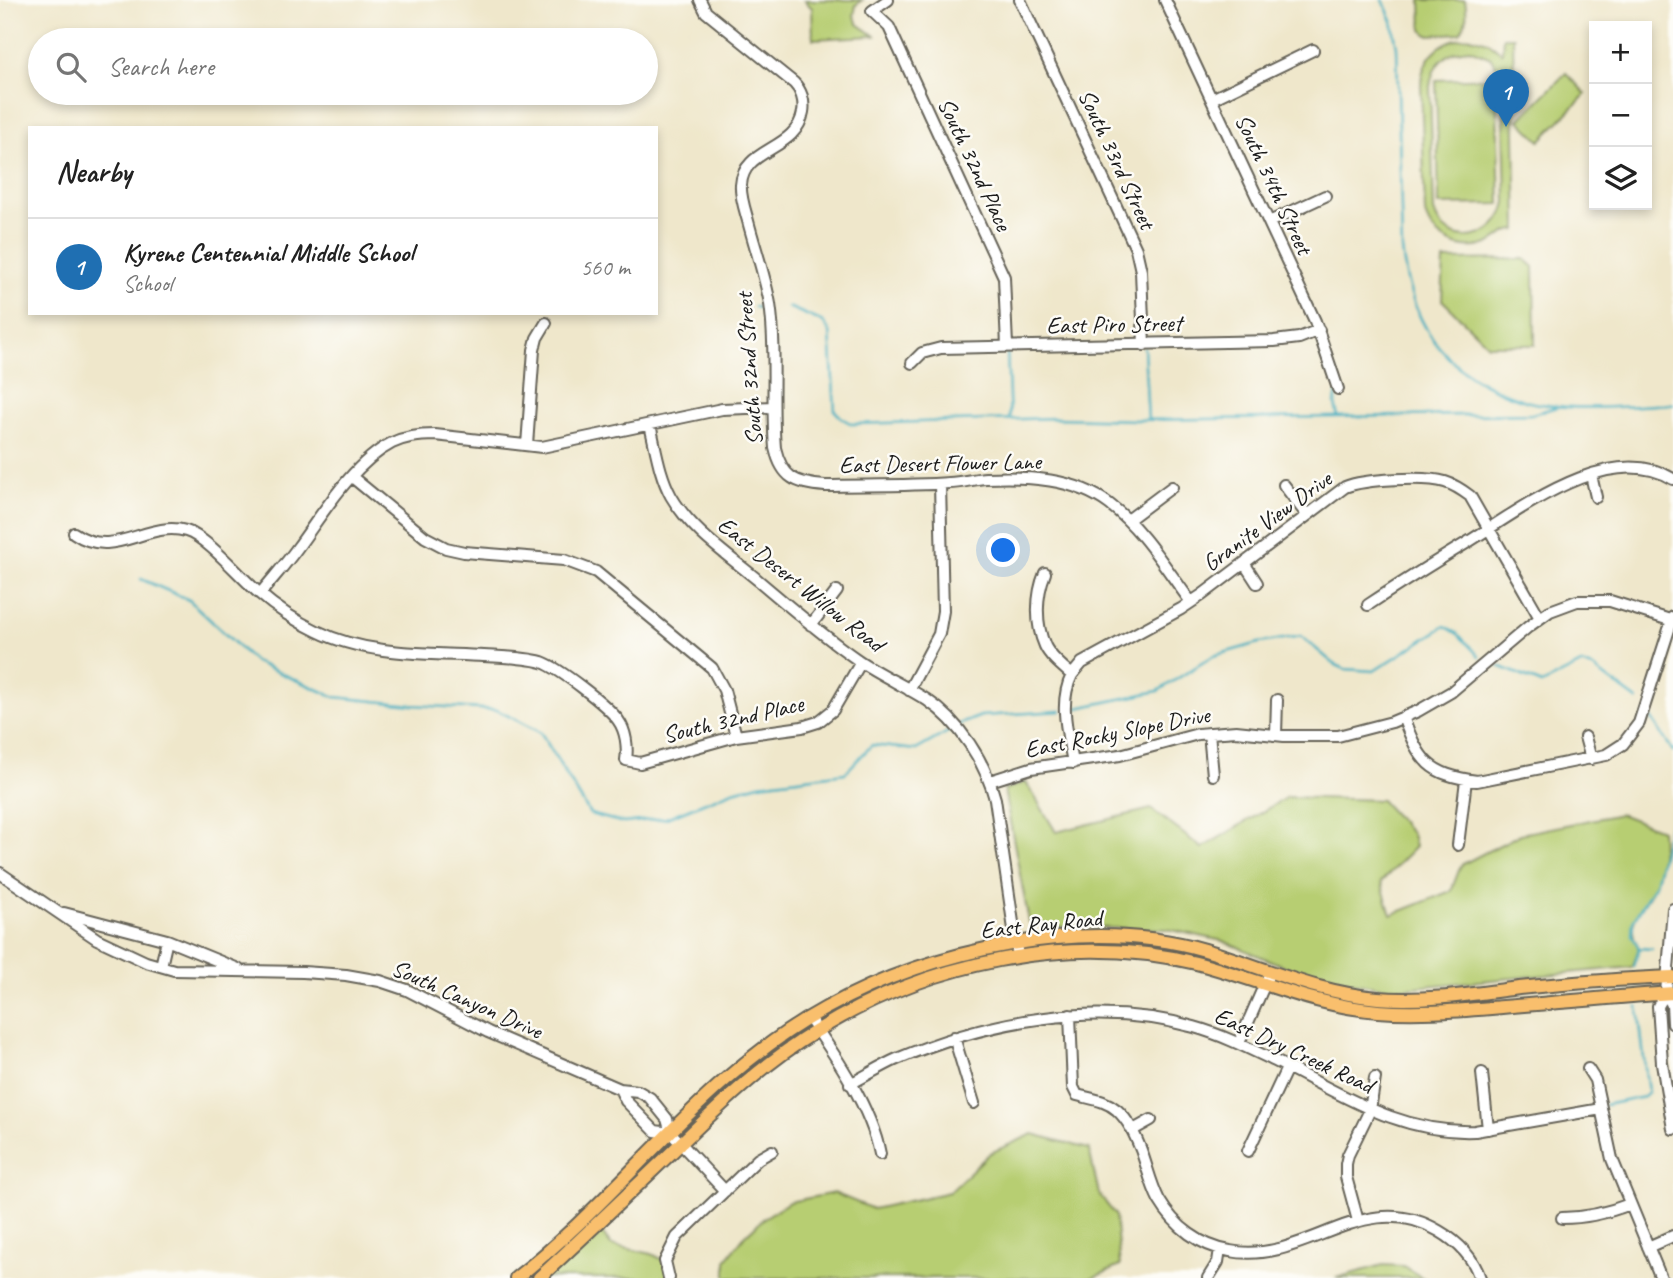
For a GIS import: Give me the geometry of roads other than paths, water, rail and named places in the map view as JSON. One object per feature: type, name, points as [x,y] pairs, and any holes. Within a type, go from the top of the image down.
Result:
[{"type":"main road","name":"East Ray Road","points":[[539,1278],[676,1139],[739,1069],[809,1018],[864,990],[930,963],[1085,938],[1140,939],[1203,950],[1320,989],[1379,999],[1434,998],[1527,988],[1669,985]]},
{"type":"main road","name":"East Ray Road","points":[[516,1278],[744,1083],[818,1030],[909,985],[1017,950],[1157,955],[1200,964],[1319,1003],[1381,1012],[1449,1011],[1669,985]]},
{"type":"street","name":"South 32nd Street","points":[[700,0],[706,12],[794,83],[802,96],[804,108],[798,130],[787,140],[755,158],[744,171],[741,183],[745,211],[769,301],[775,448],[779,463],[787,474]]},
{"type":"street","name":"South 32nd Place","points":[[888,0],[872,11],[889,27],[1004,277],[1007,346]]},
{"type":"street","name":"South 33rd Street","points":[[1020,0],[1136,249],[1141,271],[1144,345]]},
{"type":"street","name":"South 34th Street","points":[[1165,0],[1319,330],[1338,389]]},
{"type":"street","points":[[1212,99],[1313,50]]},
{"type":"street","points":[[1269,222],[1325,196]]},
{"type":"street","points":[[527,445],[534,350],[537,338],[546,323]]},
{"type":"street","name":"East Piro Street","points":[[912,363],[930,350],[1274,341],[1299,338],[1319,330]]},
{"type":"street","points":[[74,533],[84,540],[103,544],[157,532],[187,531],[202,540],[260,594],[352,477],[371,458],[393,443],[421,435],[527,445],[560,445],[722,409],[772,407]]},
{"type":"street","name":"East Desert Willow Road","points":[[650,425],[663,480],[672,498],[691,523],[811,625],[861,662],[943,712],[966,740],[990,781]]},
{"type":"street","points":[[1368,605],[1560,485],[1630,467],[1649,467],[1673,479]]},
{"type":"street","name":"East Desert Flower Lane","points":[[787,474],[807,485],[825,486],[940,484],[984,478],[1030,477],[1086,490],[1128,520]]},
{"type":"street","points":[[1591,475],[1596,497]]},
{"type":"street","points":[[352,477],[425,537],[446,548],[464,552],[564,560],[596,572],[712,668],[724,690],[736,736]]},
{"type":"street","name":"Granite View Drive","points":[[1072,676],[1082,663],[1191,602],[1307,515],[1355,483],[1441,481],[1453,484],[1470,496],[1540,618]]},
{"type":"street","points":[[909,690],[939,634],[943,611],[940,484]]},
{"type":"street","points":[[1284,485],[1307,515]]},
{"type":"street","points":[[1172,486],[1128,520],[1191,602]]},
{"type":"street","points":[[1244,563],[1257,583]]},
{"type":"street","points":[[1045,573],[1038,590],[1041,631],[1046,648],[1072,676],[1066,686],[1065,704],[1073,763]]},
{"type":"street","points":[[811,625],[837,591]]},
{"type":"street","name":"South 32nd Place","points":[[260,594],[318,632],[343,641],[394,651],[542,662],[561,671],[619,721],[628,748],[626,760],[640,763],[736,736],[802,727],[818,722],[833,710],[861,662]]},
{"type":"street","name":"East Rocky Slope Drive","points":[[990,781],[1031,768],[1073,763],[1209,733],[1236,731],[1338,736],[1392,722],[1451,692],[1540,618],[1564,605],[1593,600],[1610,601],[1673,620]]},
{"type":"street","points":[[1403,717],[1415,748],[1426,763],[1438,771],[1466,780],[1510,776],[1606,755],[1623,744],[1639,723],[1673,620]]},
{"type":"street","points":[[1276,735],[1277,700]]},
{"type":"street","points":[[1209,733],[1213,775]]},
{"type":"street","points":[[1585,737],[1591,759]]},
{"type":"street","points":[[1458,845],[1466,780]]},
{"type":"street","points":[[990,781],[1017,950]]},
{"type":"street","name":"South Canyon Drive","points":[[0,873],[97,939],[145,962],[174,970],[346,975],[380,981],[407,990],[488,1032],[620,1089],[638,1091],[654,1104]]},
{"type":"street","points":[[1673,909],[1669,985],[1673,1023]]},
{"type":"street","name":"South Canyon Drive","points":[[55,911],[167,940],[231,967],[248,971]]},
{"type":"street","points":[[161,966],[167,940]]},
{"type":"street","points":[[1239,1044],[1269,972]]},
{"type":"street","points":[[1669,985],[1658,1006],[1662,1063],[1673,1129]]},
{"type":"street","points":[[1070,1015],[1073,1087],[1077,1095],[1101,1100],[1116,1109],[1133,1130],[1159,1200],[1193,1237],[1234,1252],[1265,1252],[1358,1221],[1391,1215],[1406,1217],[1416,1219],[1450,1238],[1464,1251],[1480,1278]]},
{"type":"street","name":"East Dry Creek Road","points":[[850,1084],[895,1060],[954,1037],[1070,1015],[1127,1016],[1195,1028],[1239,1044],[1370,1110],[1416,1126],[1455,1132],[1488,1129],[1601,1109]]},
{"type":"street","points":[[809,1018],[867,1114],[880,1154]]},
{"type":"street","points":[[954,1037],[974,1103]]},
{"type":"street","points":[[1248,1151],[1287,1068]]},
{"type":"street","points":[[1588,1069],[1595,1080],[1612,1159],[1661,1278]]},
{"type":"street","points":[[1482,1073],[1488,1129]]},
{"type":"street","points":[[1358,1221],[1346,1177],[1346,1164],[1370,1110],[1375,1078]]},
{"type":"street","name":"South Canyon Drive","points":[[620,1089],[626,1101],[655,1132],[676,1139]]},
{"type":"street","points":[[642,1117],[654,1104],[667,1119],[676,1139],[725,1191]]},
{"type":"street","points":[[1133,1130],[1152,1120]]},
{"type":"street","points":[[669,1278],[665,1261],[677,1237],[758,1159],[772,1151]]},
{"type":"street","points":[[1562,1218],[1584,1218],[1630,1204]]},
{"type":"street","points":[[1648,1247],[1673,1237]]},
{"type":"street","points":[[1208,1278],[1219,1262],[1220,1249]]},
{"type":"waterway","points":[[1383,0],[1392,21],[1397,47],[1402,250],[1412,297],[1432,337],[1445,354],[1481,382],[1526,401],[1589,408],[1673,404]]},
{"type":"waterway","points":[[754,307],[760,308]]},
{"type":"waterway","points":[[788,307],[823,322],[830,332],[835,411],[852,424],[1056,418],[1138,420],[1532,414],[1561,406]]},
{"type":"waterway","points":[[1144,348],[1148,420]]},
{"type":"waterway","points":[[1007,350],[1010,420]]},
{"type":"waterway","points":[[1337,392],[1335,404],[1338,417]]},
{"type":"waterway","points":[[141,579],[189,600],[255,662],[335,697],[497,710],[541,733],[590,814],[624,823],[666,818],[733,791],[759,784],[845,773],[872,745],[916,750],[953,729]]},
{"type":"waterway","points":[[1068,710],[1158,691],[1213,656],[1259,643],[1301,636],[1334,664],[1345,669],[1374,671],[1445,626],[1458,634],[1479,656]]},
{"type":"waterway","points":[[1499,666],[1542,684],[1581,664],[1593,668],[1637,700]]},
{"type":"waterway","points":[[958,725],[981,716],[1061,711]]},
{"type":"waterway","points":[[1651,718],[1673,751]]},
{"type":"waterway","points":[[1634,967],[1639,948],[1632,935],[1633,921],[1655,884],[1673,811]]},
{"type":"waterway","points":[[1639,948],[1652,949]]},
{"type":"waterway","points":[[1605,1105],[1644,1097],[1648,1093],[1638,1007]]},
{"type":"place","name":"Kyrene Centennial Middle School","points":[[1506,127]]}]
